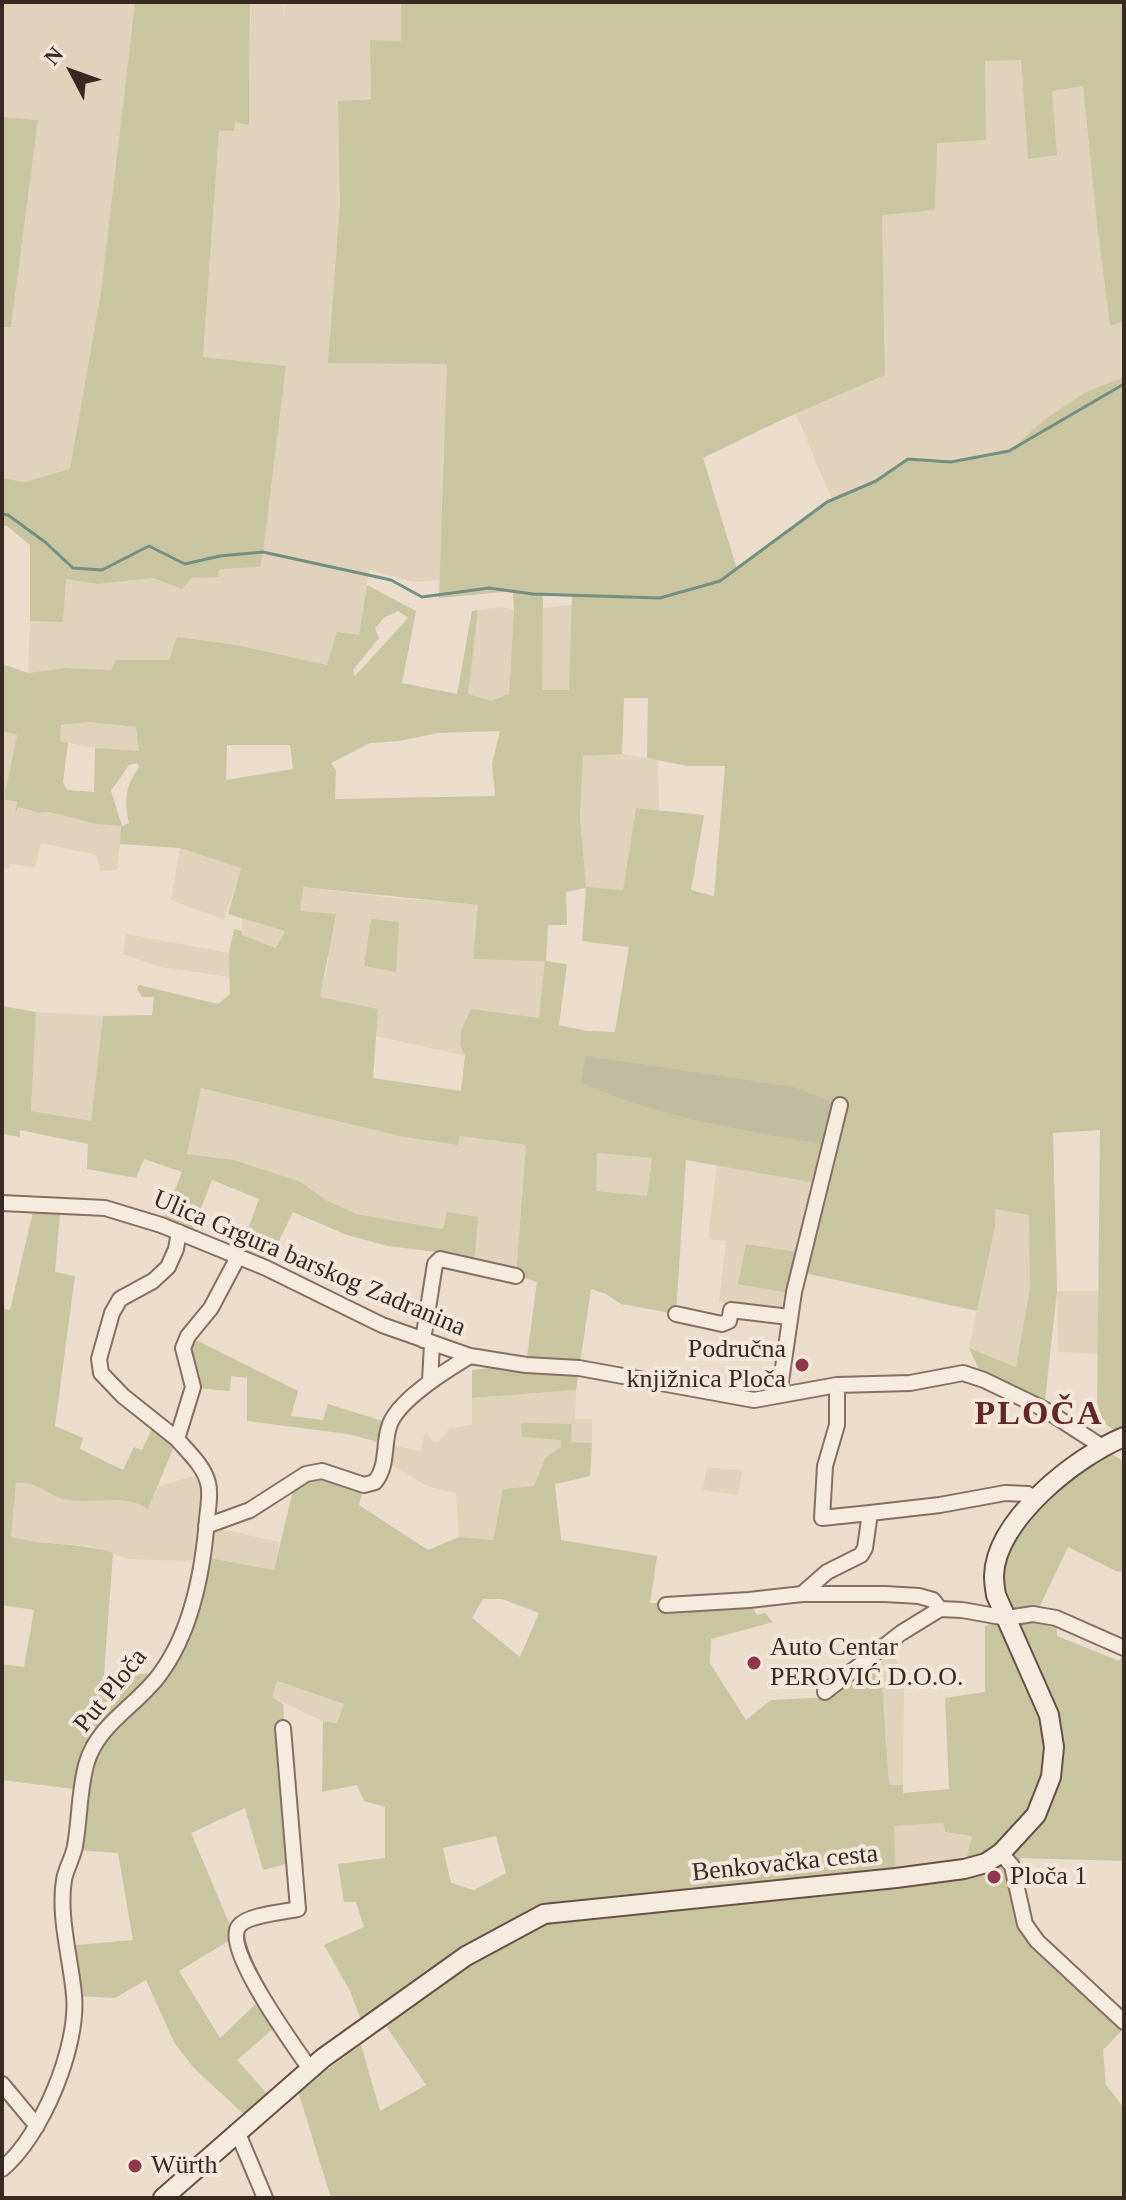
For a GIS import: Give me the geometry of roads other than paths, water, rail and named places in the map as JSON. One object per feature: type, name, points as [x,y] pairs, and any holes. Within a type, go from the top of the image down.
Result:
[{"type":"main road","name":"Benkovačka cesta","points":[[163,2198],[310,2069],[466,1956],[544,1914],[925,1874],[986,1863],[1001,1853],[1036,1815],[1051,1777],[1054,1747],[1049,1715],[996,1595],[994,1575],[1008,1535],[1037,1499],[1057,1479],[1101,1446],[1124,1437]]},
{"type":"street","points":[[779,1395],[789,1317],[840,1105]]},
{"type":"street","name":"Ulica Grgura barskog Zadranina","points":[[2,1203],[105,1208],[179,1232],[266,1268],[382,1325],[470,1356],[526,1365],[579,1368],[754,1400],[837,1385],[910,1383],[963,1373],[1044,1409],[1101,1446]]},
{"type":"street","name":"Put Ploča","points":[[2,2169],[12,2161],[37,2126],[62,2068],[74,2020],[75,1996],[65,1946],[64,1881],[75,1850],[87,1761],[98,1740],[160,1674],[183,1630],[204,1557],[209,1487],[205,1473],[177,1439],[123,1396],[101,1373],[99,1359],[112,1313],[120,1299],[153,1281],[168,1267],[179,1232]]},
{"type":"street","points":[[177,1439],[193,1387],[183,1348],[188,1336],[211,1308],[238,1257]]},
{"type":"street","points":[[430,1381],[427,1342],[435,1264],[440,1259],[516,1276]]},
{"type":"street","points":[[676,1314],[722,1324],[729,1321],[731,1310],[789,1317]]},
{"type":"street","points":[[206,1526],[250,1510],[306,1474],[322,1471],[364,1485],[375,1482],[385,1461],[389,1423],[430,1381],[470,1356]]},
{"type":"street","points":[[837,1385],[837,1425],[825,1466],[822,1518],[940,1505],[1005,1493],[1028,1494],[1037,1499]]},
{"type":"street","points":[[802,1594],[827,1572],[861,1555],[865,1548],[870,1513]]},
{"type":"street","points":[[666,1605],[802,1594],[919,1596],[933,1600],[940,1609]]},
{"type":"street","points":[[825,1692],[911,1626],[940,1609],[1007,1618],[1033,1614],[1056,1618],[1124,1648]]},
{"type":"street","points":[[283,1728],[298,1909],[247,1919],[238,1927],[235,1937],[245,1965],[263,1997],[310,2069]]},
{"type":"street","points":[[1001,1853],[1012,1866],[1025,1924],[1031,1933],[1124,2022]]},
{"type":"street","points":[[2,2084],[37,2126]]},
{"type":"street","points":[[237,2131],[265,2198]]},
{"type":"waterway","points":[[2,514],[8,515],[45,542],[73,568],[102,570],[149,546],[185,564],[220,556],[263,552],[391,580],[422,597],[489,588],[533,594],[660,598],[720,581],[827,502],[876,481],[908,459],[951,462],[1009,451],[1124,384]]},
{"type":"place","name":"Područna knjižnica Ploča","points":[[802,1365]]},
{"type":"place","name":"Auto Centar PEROVIĆ D.O.O.","points":[[754,1663]]},
{"type":"place","name":"Ploča 1","points":[[994,1877]]},
{"type":"place","name":"Würth","points":[[135,2166]]},
{"type":"district","name":"PLOČA","points":[[1039,1415]]}]
